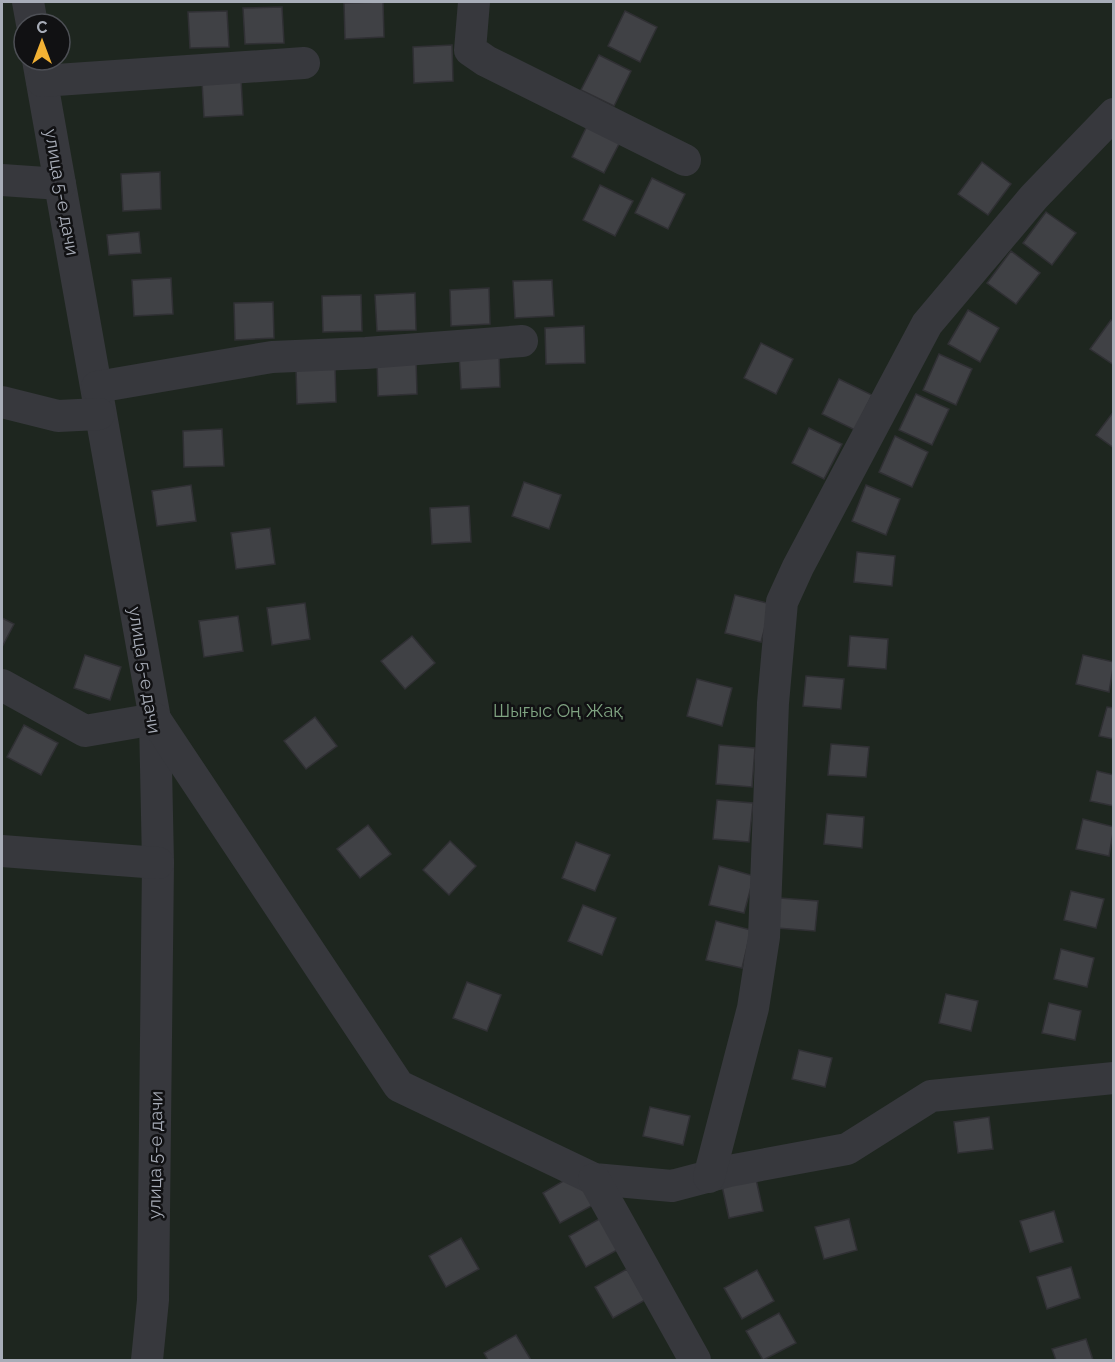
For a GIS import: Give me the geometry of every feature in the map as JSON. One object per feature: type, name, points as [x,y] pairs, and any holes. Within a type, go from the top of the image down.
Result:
[{"type":"street","points":[[474,2],[470,50],[486,61],[685,160]]},
{"type":"street","points":[[72,70],[304,63]]},
{"type":"street","name":"улица 5-е дачи","points":[[40,72],[155,719],[158,863],[153,1300],[147,1360]]},
{"type":"street","points":[[709,1177],[753,1008],[764,938],[773,703],[782,602],[798,567],[927,324],[1034,197],[1113,114]]},
{"type":"street","points":[[2,180],[60,184]]},
{"type":"street","points":[[2,402],[58,416],[98,400],[272,357],[366,353],[522,341]]},
{"type":"street","points":[[2,685],[85,731],[155,719],[399,1086],[594,1179],[672,1186],[847,1149],[931,1096],[1113,1078]]},
{"type":"street","points":[[2,851],[158,863]]},
{"type":"street","points":[[594,1179],[695,1360]]},
{"type":"green space","name":"Шығыс Оң Жақ","points":[[2,2],[1113,2],[1113,1360],[2,1360]]},
{"type":"building","points":[[383,2],[384,37],[345,39],[344,3]]},
{"type":"building","points":[[282,7],[284,43],[245,44],[243,8]]},
{"type":"building","points":[[227,11],[229,47],[190,48],[188,12]]},
{"type":"building","points":[[625,11],[657,27],[640,62],[608,46]]},
{"type":"building","points":[[452,45],[453,81],[414,83],[413,47]]},
{"type":"building","points":[[599,55],[631,71],[614,106],[581,90]]},
{"type":"building","points":[[241,79],[243,115],[204,117],[202,81]]},
{"type":"building","points":[[589,122],[622,138],[604,173],[572,157]]},
{"type":"building","points":[[982,162],[1011,184],[988,215],[958,194]]},
{"type":"building","points":[[160,172],[161,209],[123,211],[121,174]]},
{"type":"building","points":[[652,178],[685,194],[668,229],[635,213]]},
{"type":"building","points":[[600,185],[633,201],[615,236],[583,220]]},
{"type":"building","points":[[1046,212],[1076,233],[1052,265],[1023,243]]},
{"type":"building","points":[[139,232],[141,253],[109,255],[107,235]]},
{"type":"building","points":[[1011,251],[1040,273],[1016,304],[987,283]]},
{"type":"building","points":[[171,278],[173,314],[134,316],[132,280]]},
{"type":"building","points":[[552,280],[554,316],[515,318],[513,281]]},
{"type":"building","points":[[489,288],[490,324],[451,326],[450,290]]},
{"type":"building","points":[[415,293],[416,330],[377,331],[375,295]]},
{"type":"building","points":[[361,295],[362,331],[323,332],[322,296]]},
{"type":"building","points":[[273,302],[274,338],[235,340],[234,303]]},
{"type":"building","points":[[968,310],[999,328],[980,362],[948,344]]},
{"type":"building","points":[[1111,320],[1114,322],[1114,365],[1090,349]]},
{"type":"building","points":[[584,326],[585,363],[546,364],[545,328]]},
{"type":"building","points":[[761,343],[793,359],[776,394],[744,378]]},
{"type":"building","points":[[499,351],[500,387],[461,389],[459,353]]},
{"type":"building","points":[[939,354],[972,369],[956,405],[923,390]]},
{"type":"building","points":[[416,358],[417,394],[378,396],[377,359]]},
{"type":"building","points":[[335,366],[336,402],[297,404],[296,368]]},
{"type":"building","points":[[839,379],[872,395],[855,430],[822,414]]},
{"type":"building","points":[[916,394],[949,409],[932,445],[899,430]]},
{"type":"building","points":[[1114,411],[1114,448],[1096,435]]},
{"type":"building","points":[[809,428],[842,444],[824,479],[792,463]]},
{"type":"building","points":[[222,429],[224,466],[184,467],[183,431]]},
{"type":"building","points":[[895,436],[928,452],[912,487],[879,472]]},
{"type":"building","points":[[524,482],[561,495],[549,529],[512,516]]},
{"type":"building","points":[[191,485],[196,521],[157,526],[152,491]]},
{"type":"building","points":[[866,485],[900,499],[886,535],[852,521]]},
{"type":"building","points":[[469,506],[471,542],[432,544],[430,508]]},
{"type":"building","points":[[270,528],[275,564],[236,569],[231,533]]},
{"type":"building","points":[[857,552],[895,556],[892,586],[854,582]]},
{"type":"building","points":[[735,595],[771,604],[761,642],[725,633]]},
{"type":"building","points":[[305,603],[310,639],[272,645],[267,608]]},
{"type":"building","points":[[238,616],[243,651],[204,657],[199,621]]},
{"type":"building","points":[[2,618],[14,624],[2,647]]},
{"type":"building","points":[[412,636],[435,663],[405,689],[381,661]]},
{"type":"building","points":[[850,636],[888,639],[886,669],[848,666]]},
{"type":"building","points":[[85,655],[121,667],[110,700],[74,688]]},
{"type":"building","points":[[1083,655],[1114,662],[1109,692],[1076,684]]},
{"type":"building","points":[[806,676],[844,679],[841,709],[803,706]]},
{"type":"building","points":[[697,679],[732,688],[722,726],[687,716]]},
{"type":"building","points":[[1107,707],[1114,708],[1114,739],[1099,736]]},
{"type":"building","points":[[315,717],[337,746],[306,769],[284,741]]},
{"type":"building","points":[[24,725],[58,743],[41,775],[7,757]]},
{"type":"building","points":[[831,744],[869,747],[866,777],[828,775]]},
{"type":"building","points":[[719,745],[755,748],[752,787],[716,784]]},
{"type":"building","points":[[1097,771],[1114,775],[1114,806],[1090,801]]},
{"type":"building","points":[[717,800],[753,803],[749,842],[713,839]]},
{"type":"building","points":[[827,814],[864,817],[862,848],[824,844]]},
{"type":"building","points":[[1083,819],[1114,827],[1109,856],[1076,849]]},
{"type":"building","points":[[368,825],[391,854],[360,878],[337,849]]},
{"type":"building","points":[[450,841],[476,866],[449,895],[423,870]]},
{"type":"building","points":[[576,842],[610,855],[595,891],[562,878]]},
{"type":"building","points":[[719,866],[754,876],[744,913],[709,905]]},
{"type":"building","points":[[1071,891],[1104,899],[1096,928],[1064,920]]},
{"type":"building","points":[[780,898],[818,901],[815,931],[777,928]]},
{"type":"building","points":[[583,905],[616,918],[602,955],[568,941]]},
{"type":"building","points":[[716,921],[751,930],[742,968],[706,960]]},
{"type":"building","points":[[1061,949],[1094,958],[1087,987],[1054,979]]},
{"type":"building","points":[[467,982],[501,995],[487,1031],[453,1018]]},
{"type":"building","points":[[946,994],[978,1001],[971,1031],[939,1023]]},
{"type":"building","points":[[1049,1003],[1081,1011],[1075,1040],[1042,1033]]},
{"type":"building","points":[[799,1050],[832,1058],[825,1087],[792,1079]]},
{"type":"building","points":[[650,1107],[690,1116],[683,1145],[643,1136]]},
{"type":"building","points":[[989,1117],[993,1149],[958,1153],[954,1122]]},
{"type":"building","points":[[575,1174],[593,1205],[560,1223],[543,1193]]},
{"type":"building","points":[[756,1179],[763,1211],[729,1218],[722,1186]]},
{"type":"building","points":[[1054,1211],[1063,1242],[1030,1252],[1020,1221]]},
{"type":"building","points":[[601,1218],[619,1249],[586,1267],[569,1236]]},
{"type":"building","points":[[849,1219],[857,1250],[824,1259],[815,1227]]},
{"type":"building","points":[[461,1238],[479,1269],[446,1287],[429,1256]]},
{"type":"building","points":[[1071,1267],[1080,1298],[1047,1309],[1037,1277]]},
{"type":"building","points":[[627,1269],[645,1300],[613,1318],[595,1287]]},
{"type":"building","points":[[757,1270],[774,1301],[742,1319],[724,1288]]},
{"type":"building","points":[[779,1313],[796,1343],[763,1360],[746,1331]]},
{"type":"building","points":[[516,1335],[531,1360],[488,1360],[484,1353]]},
{"type":"building","points":[[1086,1339],[1093,1360],[1056,1360],[1052,1349]]}]
